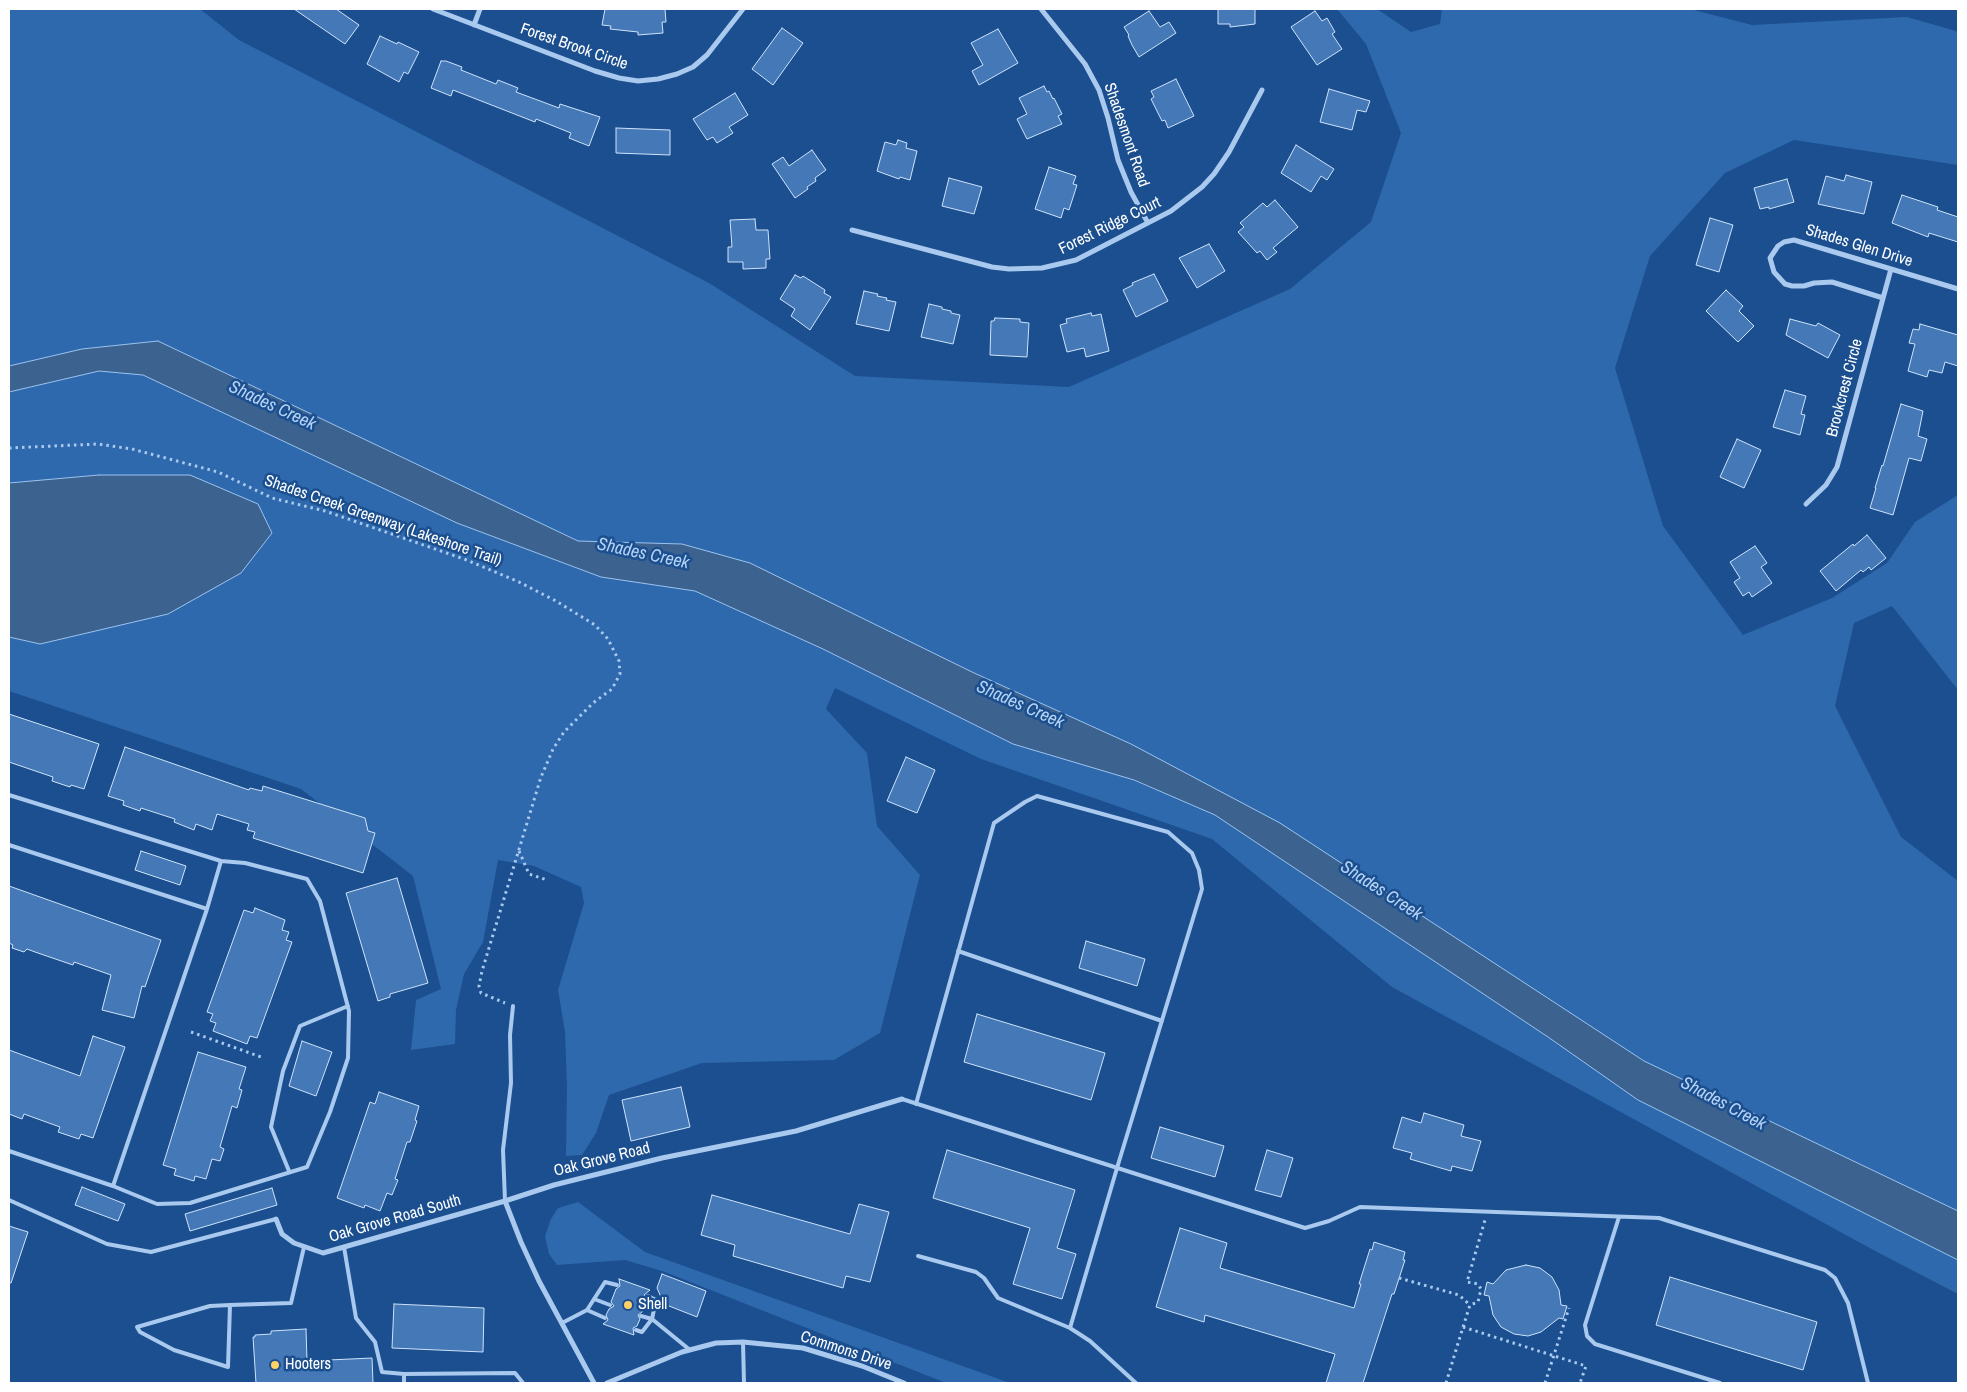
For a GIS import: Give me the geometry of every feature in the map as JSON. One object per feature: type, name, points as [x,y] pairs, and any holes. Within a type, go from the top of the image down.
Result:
[{"type":"street","name":"Forest Brook Circle","points":[[433,9],[595,71],[638,81],[658,79],[693,67],[707,55],[744,9]]},
{"type":"street","points":[[474,25],[480,9]]},
{"type":"street","name":"Shadesmont Road","points":[[1041,9],[1085,64],[1099,90],[1118,160],[1131,192],[1148,223]]},
{"type":"street","name":"Forest Ridge Court","points":[[852,230],[992,267],[1042,268],[1076,260],[1171,212],[1186,201],[1214,174],[1229,152],[1262,90]]},
{"type":"street","name":"Shades Glen Drive","points":[[1883,298],[1832,282],[1814,282],[1804,286],[1785,284],[1774,272],[1770,258],[1778,246],[1784,242],[1794,240],[1958,290]]},
{"type":"street","name":"Brookcrest Circle","points":[[1806,504],[1826,485],[1837,467],[1891,269]]},
{"type":"street","name":"Oak Grove Road","points":[[505,1202],[554,1184],[662,1158],[796,1131],[902,1099]]},
{"type":"street","points":[[505,1202],[539,1282],[594,1383]]},
{"type":"street","name":"Oak Grove Road South","points":[[276,1219],[282,1234],[294,1243],[322,1253],[505,1202]]},
{"type":"street","name":"Commons Drive","points":[[608,1383],[690,1350],[716,1344],[743,1342],[803,1348],[862,1366],[904,1383]]},
{"type":"lane","points":[[9,795],[221,861],[245,863],[307,879],[320,901],[348,1006],[348,1058],[330,1112],[307,1167],[190,1203],[157,1204],[113,1186],[9,1151]]},
{"type":"lane","points":[[916,1104],[994,824],[1025,802],[1037,796],[1168,832],[1192,853],[1199,870],[1202,889],[1116,1168],[1070,1328]]},
{"type":"lane","points":[[9,845],[207,909]]},
{"type":"lane","points":[[113,1186],[207,909],[221,861]]},
{"type":"lane","points":[[958,951],[1162,1021]]},
{"type":"lane","points":[[289,1171],[271,1127],[283,1071],[300,1026],[348,1006]]},
{"type":"lane","points":[[505,1202],[503,1150],[511,1083],[510,1035],[513,1006]]},
{"type":"lane","points":[[902,1099],[1305,1228],[1329,1221],[1360,1207],[1660,1218],[1825,1270],[1835,1278],[1848,1303],[1868,1383]]},
{"type":"lane","points":[[9,1200],[107,1244],[151,1252],[276,1219]]},
{"type":"lane","points":[[1619,1217],[1585,1325],[1587,1336],[1595,1344],[1720,1383]]},
{"type":"lane","points":[[230,1305],[228,1367],[174,1350],[140,1332],[137,1327],[210,1306],[230,1305],[291,1302],[304,1246]]},
{"type":"lane","points":[[344,1247],[356,1318],[375,1342],[382,1372],[404,1374],[515,1373],[522,1383]]},
{"type":"lane","points":[[918,1256],[976,1272],[984,1278],[998,1298],[1070,1328],[1090,1341],[1136,1383]]},
{"type":"lane","points":[[562,1323],[587,1310],[605,1282],[617,1285]]},
{"type":"lane","points":[[636,1330],[642,1332],[652,1319],[656,1300],[648,1296]]},
{"type":"lane","points":[[594,1299],[610,1305]]},
{"type":"lane","points":[[587,1310],[605,1318]]},
{"type":"lane","points":[[641,1316],[652,1319],[690,1350]]},
{"type":"lane","points":[[743,1342],[744,1383]]},
{"type":"lane","points":[[404,1374],[404,1383]]},
{"type":"path","name":"Shades Creek Greenway (Lakeshore Trail)","points":[[9,448],[98,444],[132,449],[218,472],[272,498],[325,511],[464,559],[556,601],[594,625],[608,639],[619,661],[620,674],[612,689],[593,703],[564,732],[553,749],[541,777],[479,986],[481,993],[486,996],[513,1006]]},
{"type":"path","points":[[519,850],[529,874],[547,880]]},
{"type":"path","points":[[192,1032],[264,1058]]},
{"type":"path","points":[[1470,1305],[1478,1302],[1481,1289],[1478,1284],[1467,1282],[1487,1212]]},
{"type":"path","points":[[1399,1278],[1459,1295],[1470,1305]]},
{"type":"path","points":[[1446,1383],[1470,1305]]},
{"type":"path","points":[[1545,1383],[1569,1308]]},
{"type":"path","points":[[1463,1327],[1586,1366],[1580,1383]]},
{"type":"shaded area","points":[[9,9],[200,9],[239,40],[709,283],[855,376],[1069,387],[1290,289],[1371,222],[1401,133],[1366,44],[1337,9],[1377,9],[1411,32],[1440,24],[1442,9],[1690,9],[1752,25],[1907,17],[1956,31],[1958,33],[1958,165],[1794,140],[1725,173],[1650,256],[1615,368],[1663,526],[1743,635],[1832,598],[1887,563],[1915,522],[1958,495],[1958,690],[1892,606],[1854,623],[1835,706],[1901,837],[1958,881],[1958,1211],[1644,1061],[1452,937],[1131,744],[682,544],[578,541],[158,341],[82,349],[9,366]]},
{"type":"shaded area","points":[[99,371],[143,374],[457,523],[601,577],[695,591],[823,649],[1215,815],[1548,1037],[1638,1100],[1958,1260],[1958,1294],[1877,1252],[1392,987],[1212,839],[981,759],[835,688],[826,709],[867,753],[877,826],[920,875],[880,1033],[834,1060],[702,1063],[609,1095],[596,1133],[582,1155],[566,1156],[567,1087],[565,1032],[558,990],[584,903],[581,887],[534,866],[498,860],[483,942],[464,974],[456,1010],[455,1044],[411,1050],[416,1000],[441,989],[413,876],[301,789],[9,691],[9,637],[40,644],[190,475],[99,475],[9,483],[9,392]]},
{"type":"shaded area","points":[[578,1202],[645,1252],[1010,1383],[946,1383],[665,1272],[625,1260],[557,1265],[549,1254],[545,1236],[551,1219],[558,1208]]},
{"type":"water","name":"Shades Creek","points":[[158,341],[578,541],[682,544],[750,563],[972,672],[1131,744],[1280,823],[1644,1061],[1958,1211],[1958,1260],[1638,1100],[1548,1037],[1215,815],[1134,780],[1013,744],[823,649],[695,591],[601,577],[457,523],[143,375],[99,371],[9,392],[9,366],[82,349]]},
{"type":"water","points":[[99,475],[190,475],[258,504],[272,533],[241,573],[168,614],[40,644],[9,637],[9,483]]},
{"type":"building","points":[[294,9],[336,9],[359,25],[345,44]]},
{"type":"building","points":[[605,9],[665,9],[666,22],[662,22],[663,33],[638,35],[638,32],[610,29],[611,26],[602,25]]},
{"type":"building","points":[[1218,9],[1255,9],[1255,24],[1230,27],[1230,24],[1218,24]]},
{"type":"building","points":[[1149,11],[1160,27],[1169,22],[1176,33],[1139,57],[1124,27]]},
{"type":"building","points":[[1315,11],[1322,21],[1327,18],[1335,32],[1332,34],[1342,49],[1317,65],[1291,27]]},
{"type":"building","points":[[782,28],[803,43],[773,85],[752,69]]},
{"type":"building","points":[[998,29],[1018,63],[979,85],[972,71],[983,65],[971,43]]},
{"type":"building","points":[[380,36],[419,52],[408,74],[404,72],[399,82],[367,64]]},
{"type":"building","points":[[441,61],[462,67],[461,70],[496,84],[498,80],[518,88],[516,92],[559,108],[560,104],[600,117],[589,146],[569,138],[571,133],[536,119],[535,122],[453,90],[451,96],[431,88]]},
{"type":"building","points":[[1176,79],[1194,116],[1168,128],[1165,120],[1162,121],[1151,99],[1154,97],[1151,91]]},
{"type":"building","points":[[1044,86],[1047,92],[1049,91],[1054,98],[1062,114],[1058,116],[1062,124],[1027,139],[1017,119],[1027,114],[1019,98]]},
{"type":"building","points":[[1329,89],[1370,101],[1366,112],[1357,110],[1352,130],[1320,122]]},
{"type":"building","points":[[735,93],[748,115],[729,127],[733,133],[717,143],[713,137],[707,140],[693,119]]},
{"type":"building","points":[[616,128],[670,130],[670,155],[616,153]]},
{"type":"building","points":[[898,140],[907,143],[906,148],[917,151],[910,180],[900,177],[899,179],[877,171],[885,142],[896,145]]},
{"type":"building","points":[[1296,145],[1334,169],[1327,180],[1321,176],[1311,192],[1281,173]]},
{"type":"building","points":[[812,150],[826,170],[815,178],[816,181],[807,187],[808,189],[795,198],[772,164],[783,157],[789,166]]},
{"type":"building","points":[[1049,167],[1076,176],[1073,184],[1077,185],[1069,210],[1064,208],[1061,218],[1035,209]]},
{"type":"building","points":[[1846,175],[1872,182],[1864,214],[1818,204],[1826,176],[1844,181]]},
{"type":"building","points":[[949,178],[982,187],[974,214],[942,206]]},
{"type":"building","points":[[1787,179],[1794,202],[1769,209],[1769,207],[1760,209],[1754,188]]},
{"type":"building","points":[[1902,195],[1938,207],[1937,210],[1958,217],[1958,242],[1929,233],[1928,237],[1892,223]]},
{"type":"building","points":[[1275,200],[1298,227],[1273,248],[1277,252],[1267,260],[1260,251],[1257,253],[1238,232],[1244,227],[1240,223],[1256,209],[1263,203],[1267,207]]},
{"type":"building","points":[[1710,218],[1733,225],[1719,272],[1696,265]]},
{"type":"building","points":[[755,219],[756,230],[768,230],[770,259],[766,259],[766,268],[743,269],[743,262],[728,262],[728,247],[732,247],[730,220]]},
{"type":"building","points":[[1209,244],[1225,271],[1197,288],[1179,258]]},
{"type":"building","points":[[1154,274],[1168,301],[1136,317],[1123,290],[1133,285],[1132,283]]},
{"type":"building","points":[[795,275],[801,278],[803,276],[825,290],[824,293],[831,297],[810,330],[791,316],[795,309],[780,299]]},
{"type":"building","points":[[1726,290],[1743,306],[1739,311],[1754,326],[1738,342],[1706,311]]},
{"type":"building","points":[[864,291],[878,294],[877,296],[896,302],[889,331],[856,324]]},
{"type":"building","points":[[929,304],[942,307],[942,309],[951,311],[951,313],[960,315],[953,344],[921,337]]},
{"type":"building","points":[[1091,313],[1092,316],[1101,314],[1109,351],[1086,357],[1084,348],[1067,352],[1060,325],[1067,323],[1066,319]]},
{"type":"building","points":[[995,318],[1020,319],[1020,322],[1029,323],[1027,357],[990,355],[991,321],[994,321]]},
{"type":"building","points":[[1790,319],[1816,326],[1818,323],[1840,335],[1828,358],[1786,335]]},
{"type":"building","points":[[1920,324],[1958,335],[1958,366],[1945,362],[1942,373],[1929,370],[1927,377],[1908,371],[1915,344],[1909,343],[1913,329],[1919,330]]},
{"type":"building","points":[[1785,390],[1806,396],[1801,414],[1805,415],[1800,435],[1773,427]]},
{"type":"building","points":[[1901,404],[1923,411],[1918,436],[1927,439],[1921,461],[1909,458],[1893,515],[1870,508]]},
{"type":"building","points":[[1737,439],[1761,450],[1744,488],[1720,477]]},
{"type":"building","points":[[1867,535],[1886,558],[1871,570],[1869,567],[1863,572],[1861,570],[1836,591],[1820,571]]},
{"type":"building","points":[[1755,546],[1767,563],[1761,567],[1772,583],[1752,597],[1749,592],[1743,596],[1734,582],[1740,578],[1730,562]]},
{"type":"building","points":[[9,714],[99,744],[84,789],[52,781],[53,777],[9,762]]},
{"type":"building","points":[[125,747],[249,790],[250,788],[262,791],[263,786],[365,818],[368,831],[375,833],[363,873],[253,838],[255,832],[247,830],[249,824],[217,814],[212,830],[196,824],[194,830],[174,822],[175,819],[141,808],[140,811],[123,805],[124,801],[108,796]]},
{"type":"building","points":[[906,757],[935,770],[917,813],[887,801]]},
{"type":"building","points":[[141,851],[186,866],[180,885],[135,870]]},
{"type":"building","points":[[397,878],[428,983],[390,994],[390,997],[378,1001],[346,893]]},
{"type":"building","points":[[9,886],[161,940],[145,987],[142,986],[134,1018],[102,1010],[111,975],[74,962],[73,965],[27,949],[24,952],[12,948],[13,945],[9,943]]},
{"type":"building","points":[[255,908],[285,920],[282,930],[289,932],[286,940],[292,942],[257,1038],[250,1036],[247,1044],[213,1031],[216,1023],[210,1021],[213,1014],[207,1012],[244,910],[253,913]]},
{"type":"building","points":[[1086,941],[1145,959],[1137,986],[1079,968]]},
{"type":"building","points":[[977,1014],[1105,1053],[1091,1100],[964,1062]]},
{"type":"building","points":[[93,1036],[125,1047],[93,1138],[81,1134],[79,1139],[58,1132],[60,1127],[24,1114],[22,1119],[9,1114],[9,1050],[80,1076]]},
{"type":"building","points":[[302,1041],[332,1052],[316,1096],[289,1086]]},
{"type":"building","points":[[198,1052],[246,1067],[239,1089],[242,1090],[237,1108],[232,1106],[220,1147],[224,1149],[220,1161],[212,1159],[206,1179],[195,1176],[194,1181],[174,1175],[176,1169],[163,1165]]},
{"type":"building","points":[[681,1087],[690,1127],[631,1141],[622,1100]]},
{"type":"building","points":[[379,1092],[419,1106],[415,1120],[417,1121],[410,1142],[407,1142],[395,1179],[398,1180],[392,1195],[387,1193],[380,1211],[365,1205],[364,1208],[337,1198],[370,1102],[375,1104]]},
{"type":"building","points":[[1424,1113],[1464,1125],[1461,1136],[1481,1141],[1472,1171],[1452,1166],[1451,1171],[1410,1159],[1412,1153],[1393,1148],[1402,1117],[1421,1123]]},
{"type":"building","points":[[1160,1127],[1224,1146],[1215,1177],[1151,1158]]},
{"type":"building","points":[[947,1150],[1075,1190],[1057,1248],[1076,1254],[1062,1299],[1013,1284],[1030,1228],[933,1198]]},
{"type":"building","points":[[1267,1150],[1293,1158],[1281,1197],[1255,1190]]},
{"type":"building","points":[[82,1187],[125,1204],[118,1221],[75,1205]]},
{"type":"building","points":[[272,1188],[277,1205],[190,1231],[185,1214]]},
{"type":"building","points":[[712,1195],[850,1234],[859,1204],[889,1212],[870,1282],[846,1276],[843,1288],[733,1256],[735,1245],[701,1235]]},
{"type":"building","points":[[9,1226],[28,1232],[11,1283],[9,1283]]},
{"type":"building","points":[[1180,1228],[1227,1243],[1220,1268],[1354,1308],[1361,1284],[1359,1284],[1374,1242],[1405,1252],[1403,1260],[1405,1260],[1363,1383],[1326,1383],[1335,1354],[1205,1315],[1204,1322],[1156,1307]]},
{"type":"building","points":[[1526,1265],[1540,1268],[1552,1277],[1559,1290],[1561,1305],[1567,1306],[1563,1319],[1559,1318],[1541,1332],[1528,1336],[1514,1334],[1501,1327],[1493,1315],[1489,1296],[1484,1295],[1487,1282],[1493,1284],[1506,1270]]},
{"type":"building","points":[[662,1274],[706,1291],[697,1317],[664,1304],[657,1288]]},
{"type":"building","points":[[1670,1277],[1817,1322],[1803,1370],[1656,1325]]},
{"type":"building","points":[[619,1279],[650,1290],[644,1295],[647,1300],[642,1312],[638,1315],[640,1319],[637,1326],[633,1328],[634,1335],[603,1324],[608,1320],[606,1315],[609,1309],[614,1306],[611,1302],[616,1289],[620,1286]]},
{"type":"building","points":[[394,1304],[484,1308],[483,1352],[392,1348]]},
{"type":"building","points":[[306,1329],[307,1361],[372,1358],[373,1383],[256,1383],[253,1337],[255,1335],[271,1334],[271,1331]]},
{"type":"place","name":"Shell","points":[[628,1305]]},
{"type":"place","name":"Hooters","points":[[275,1365]]}]
